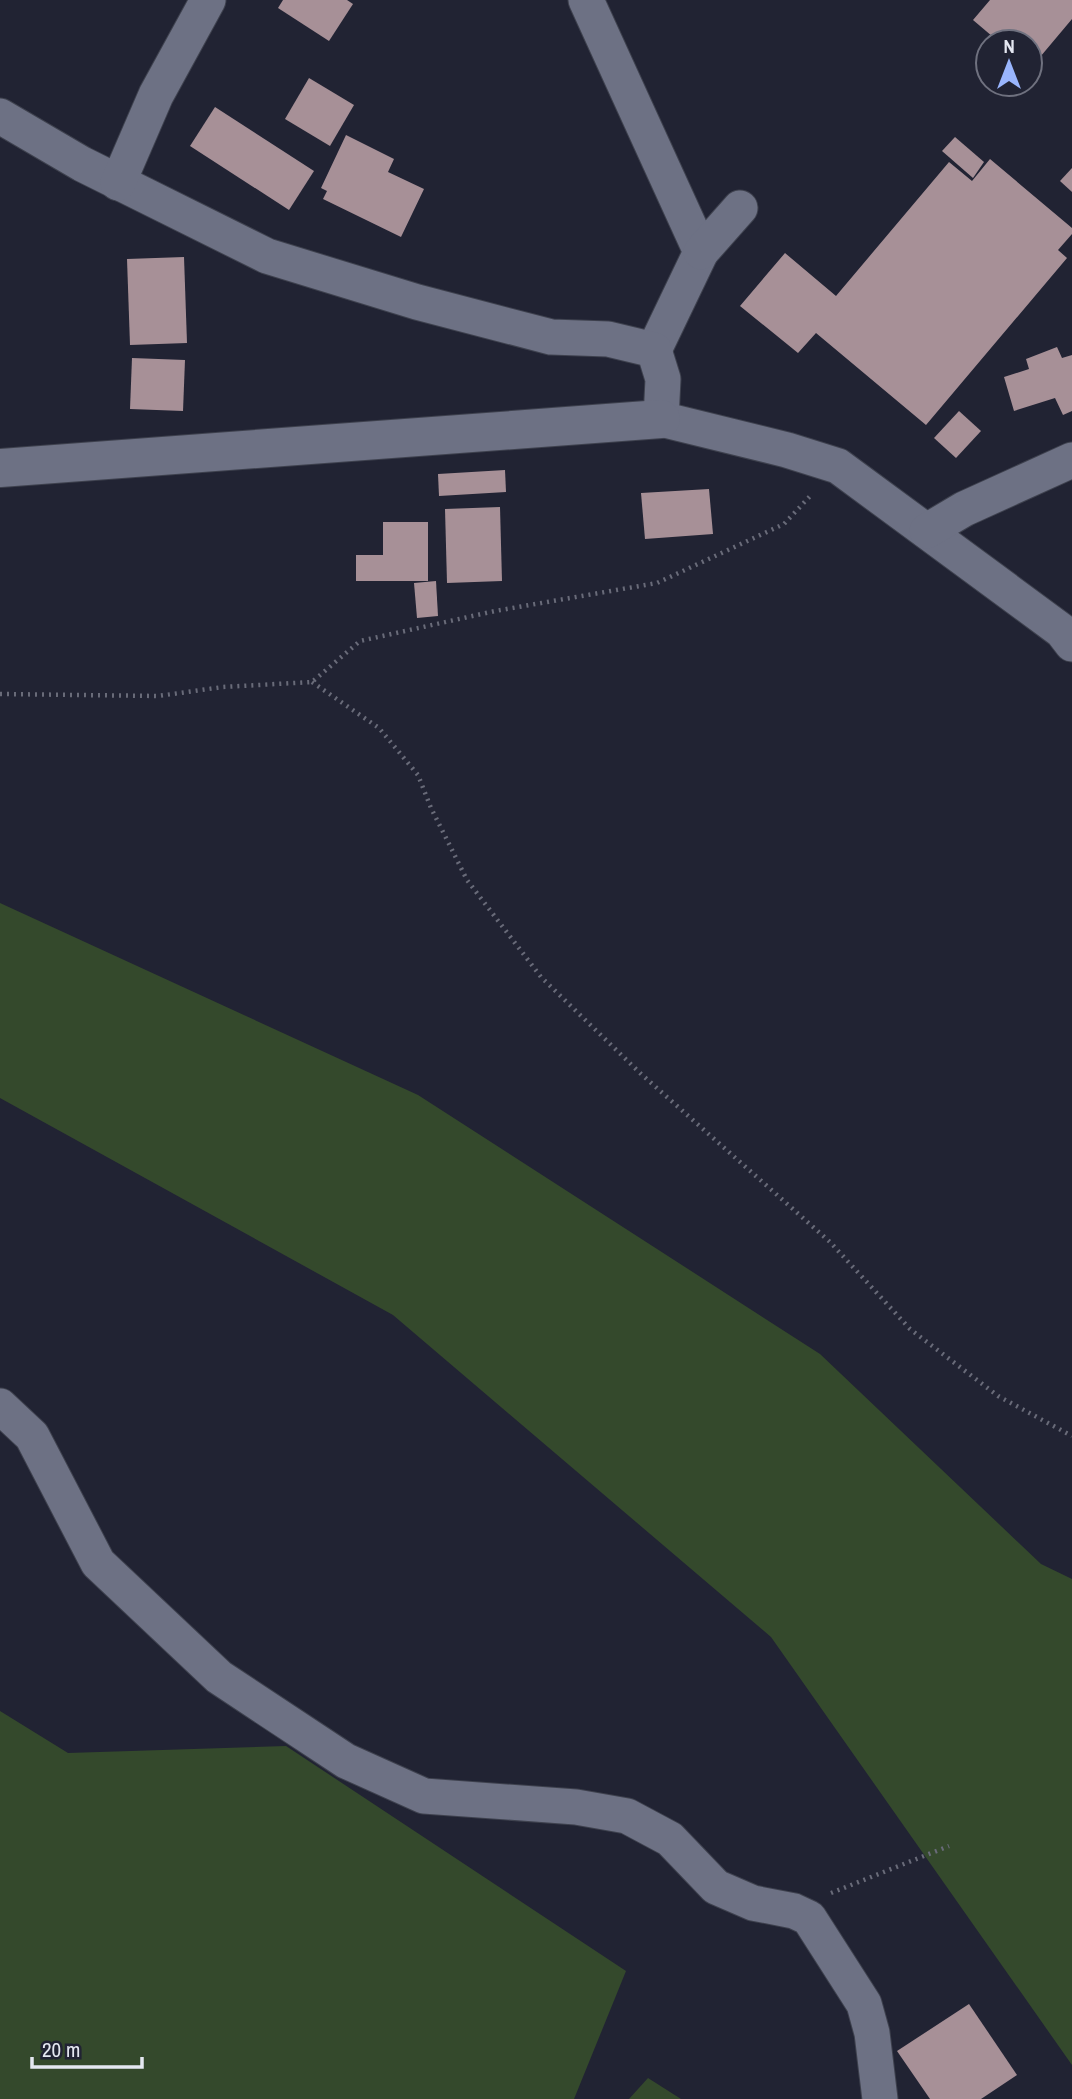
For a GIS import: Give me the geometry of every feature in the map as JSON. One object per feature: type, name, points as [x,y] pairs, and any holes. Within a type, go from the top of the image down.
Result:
[{"type":"street","points":[[118,183],[156,95],[208,0]]},
{"type":"street","points":[[586,0],[701,252]]},
{"type":"street","points":[[0,116],[118,183],[267,256],[417,302],[551,337],[608,339],[654,350]]},
{"type":"street","points":[[661,419],[663,379],[654,350],[701,252],[740,208]]},
{"type":"street","points":[[0,468],[661,419],[787,450],[838,466],[1062,631],[1072,644]]},
{"type":"street","points":[[926,531],[964,509],[1072,460]]},
{"type":"street","points":[[0,1406],[32,1436],[98,1563],[219,1677],[346,1761],[424,1796],[576,1807],[627,1816],[670,1839],[716,1887],[753,1903],[794,1911],[809,1918],[864,2004],[873,2034],[880,2099]]},
{"type":"path","points":[[0,694],[158,696],[223,687],[312,682],[360,641],[495,611],[657,583],[784,524],[838,466]]},
{"type":"path","points":[[312,682],[379,728],[418,775],[431,808],[467,880],[541,977],[640,1073],[830,1242],[910,1329],[998,1396],[1072,1437]]},
{"type":"path","points":[[806,1917],[824,1896],[949,1846]]},
{"type":"green space","points":[[0,903],[418,1095],[820,1354],[1041,1564],[1072,1579],[1072,2065],[771,1637],[393,1315],[0,1098]]},
{"type":"green space","points":[[0,1711],[68,1753],[286,1746],[626,1971],[574,2099],[0,2099]]},
{"type":"green space","points":[[648,2078],[681,2099],[629,2099]]},
{"type":"building","points":[[283,0],[347,0],[353,4],[329,41],[278,8]]},
{"type":"building","points":[[990,0],[1072,0],[1072,19],[1044,52],[1044,28],[982,28],[973,20]]},
{"type":"building","points":[[309,78],[354,105],[330,146],[285,119]]},
{"type":"building","points":[[215,107],[314,171],[289,210],[190,146]]},
{"type":"building","points":[[346,135],[394,159],[388,172],[424,189],[401,237],[323,199],[327,191],[321,188]]},
{"type":"building","points":[[955,137],[984,162],[973,178],[942,151]]},
{"type":"building","points":[[990,159],[1072,228],[1072,234],[1058,250],[1067,258],[926,425],[816,333],[798,353],[740,306],[785,253],[836,296],[949,162],[972,181]]},
{"type":"building","points":[[1072,168],[1072,192],[1060,181]]},
{"type":"building","points":[[184,257],[187,343],[130,345],[127,259]]},
{"type":"building","points":[[1057,347],[1062,358],[1072,355],[1072,411],[1063,415],[1055,398],[1014,411],[1004,377],[1029,369],[1026,359]]},
{"type":"building","points":[[132,358],[185,360],[183,411],[130,409]]},
{"type":"building","points":[[959,411],[981,431],[956,458],[934,438]]},
{"type":"building","points":[[505,470],[506,492],[439,496],[438,474]]},
{"type":"building","points":[[709,489],[713,534],[645,539],[641,493]]},
{"type":"building","points":[[500,507],[502,581],[447,583],[445,509]]},
{"type":"building","points":[[383,522],[428,522],[428,581],[356,581],[356,555],[383,555]]},
{"type":"building","points":[[436,581],[438,616],[417,618],[414,583]]},
{"type":"building","points":[[969,2004],[1017,2075],[981,2099],[930,2099],[897,2051]]}]
